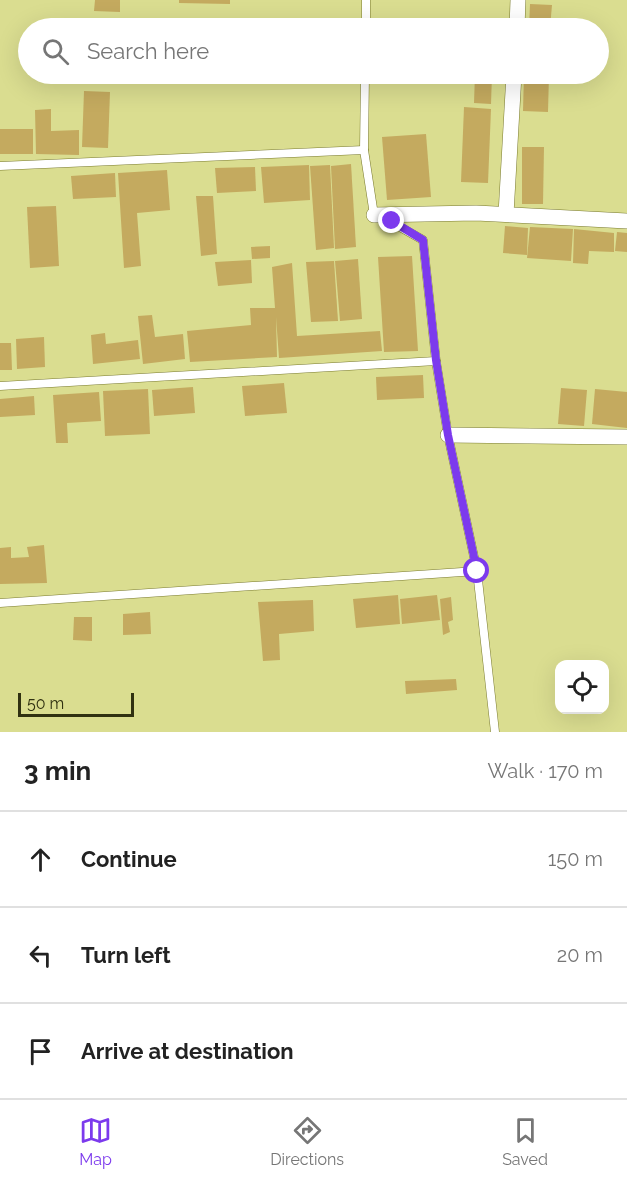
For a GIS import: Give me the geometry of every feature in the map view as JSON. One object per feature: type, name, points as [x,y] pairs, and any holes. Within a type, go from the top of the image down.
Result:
[{"type":"street","points":[[517,18],[518,0]]},
{"type":"street","points":[[506,214],[513,84]]},
{"type":"street","points":[[374,215],[506,214],[627,221]]},
{"type":"street","points":[[448,435],[627,437]]},
{"type":"lane","points":[[366,0],[366,18]]},
{"type":"lane","points":[[365,84],[364,150],[374,215],[392,221],[423,240],[436,360],[448,435],[477,571],[495,732]]},
{"type":"lane","points":[[0,166],[364,150]]},
{"type":"lane","points":[[0,386],[436,360]]},
{"type":"lane","points":[[0,603],[477,571]]},
{"type":"building","points":[[95,0],[120,0],[120,12],[94,11]]},
{"type":"building","points":[[179,0],[230,0],[230,4],[179,3]]},
{"type":"building","points":[[530,4],[552,5],[551,18],[529,18]]},
{"type":"building","points":[[475,84],[492,84],[491,104],[474,103]]},
{"type":"building","points":[[524,84],[549,84],[548,112],[523,111]]},
{"type":"building","points":[[84,91],[110,92],[108,148],[82,147]]},
{"type":"building","points":[[464,107],[491,109],[488,183],[461,182]]},
{"type":"building","points":[[51,109],[51,131],[79,130],[79,155],[36,154],[35,110]]},
{"type":"building","points":[[0,129],[33,129],[33,154],[0,154]]},
{"type":"building","points":[[426,134],[431,197],[387,200],[382,137]]},
{"type":"building","points":[[522,147],[544,147],[543,204],[522,204]]},
{"type":"building","points":[[351,164],[356,247],[335,249],[331,166]]},
{"type":"building","points":[[309,165],[310,200],[264,203],[261,167]]},
{"type":"building","points":[[330,165],[334,248],[316,250],[310,166]]},
{"type":"building","points":[[255,167],[256,191],[217,193],[215,168]]},
{"type":"building","points":[[167,170],[170,210],[137,213],[141,266],[124,268],[118,173]]},
{"type":"building","points":[[115,173],[116,197],[73,199],[71,176]]},
{"type":"building","points":[[196,196],[213,196],[217,254],[201,256]]},
{"type":"building","points":[[56,206],[59,266],[30,268],[27,207]]},
{"type":"building","points":[[505,226],[528,228],[527,255],[503,253]]},
{"type":"building","points":[[530,227],[573,229],[571,261],[527,258]]},
{"type":"building","points":[[574,229],[614,233],[614,252],[589,251],[588,264],[573,263]]},
{"type":"building","points":[[617,232],[627,233],[627,252],[615,251]]},
{"type":"building","points":[[270,246],[270,258],[252,259],[251,247]]},
{"type":"building","points":[[412,256],[418,351],[384,352],[378,257]]},
{"type":"building","points":[[358,259],[362,319],[340,321],[335,261]]},
{"type":"building","points":[[251,260],[252,283],[218,286],[215,262]]},
{"type":"building","points":[[334,261],[338,321],[311,322],[306,262]]},
{"type":"building","points":[[292,263],[297,336],[380,331],[382,351],[279,358],[276,317],[277,357],[190,362],[187,331],[251,325],[250,308],[275,308],[272,267]]},
{"type":"building","points":[[152,315],[155,337],[183,334],[185,359],[143,364],[138,316]]},
{"type":"building","points":[[105,333],[106,344],[138,340],[140,359],[93,364],[91,335]]},
{"type":"building","points":[[44,337],[45,367],[17,369],[16,339]]},
{"type":"building","points":[[0,343],[11,343],[12,370],[0,370]]},
{"type":"building","points":[[423,375],[424,398],[377,400],[376,377]]},
{"type":"building","points":[[284,383],[287,413],[245,416],[242,386]]},
{"type":"building","points":[[193,387],[195,413],[154,416],[152,390]]},
{"type":"building","points":[[561,388],[587,390],[584,426],[558,424]]},
{"type":"building","points":[[148,389],[150,434],[105,436],[103,391]]},
{"type":"building","points":[[595,389],[627,392],[627,428],[592,424]]},
{"type":"building","points":[[99,392],[101,421],[67,423],[68,443],[56,443],[53,395]]},
{"type":"building","points":[[34,396],[35,415],[0,417],[0,399]]},
{"type":"building","points":[[44,545],[47,583],[0,584],[0,548],[11,547],[11,558],[29,557],[27,547]]},
{"type":"building","points":[[398,595],[400,624],[356,628],[353,599]]},
{"type":"building","points":[[437,595],[440,620],[402,624],[400,599]]},
{"type":"building","points":[[451,597],[453,620],[448,622],[450,632],[443,635],[440,599]]},
{"type":"building","points":[[313,600],[314,631],[279,634],[280,660],[263,661],[258,602]]},
{"type":"building","points":[[150,612],[151,634],[123,635],[123,614]]},
{"type":"building","points":[[74,617],[92,617],[92,641],[73,640]]},
{"type":"building","points":[[456,679],[457,690],[406,694],[405,681]]},
{"type":"route","points":[[392,221],[423,240],[436,360],[448,435],[477,571]]}]
